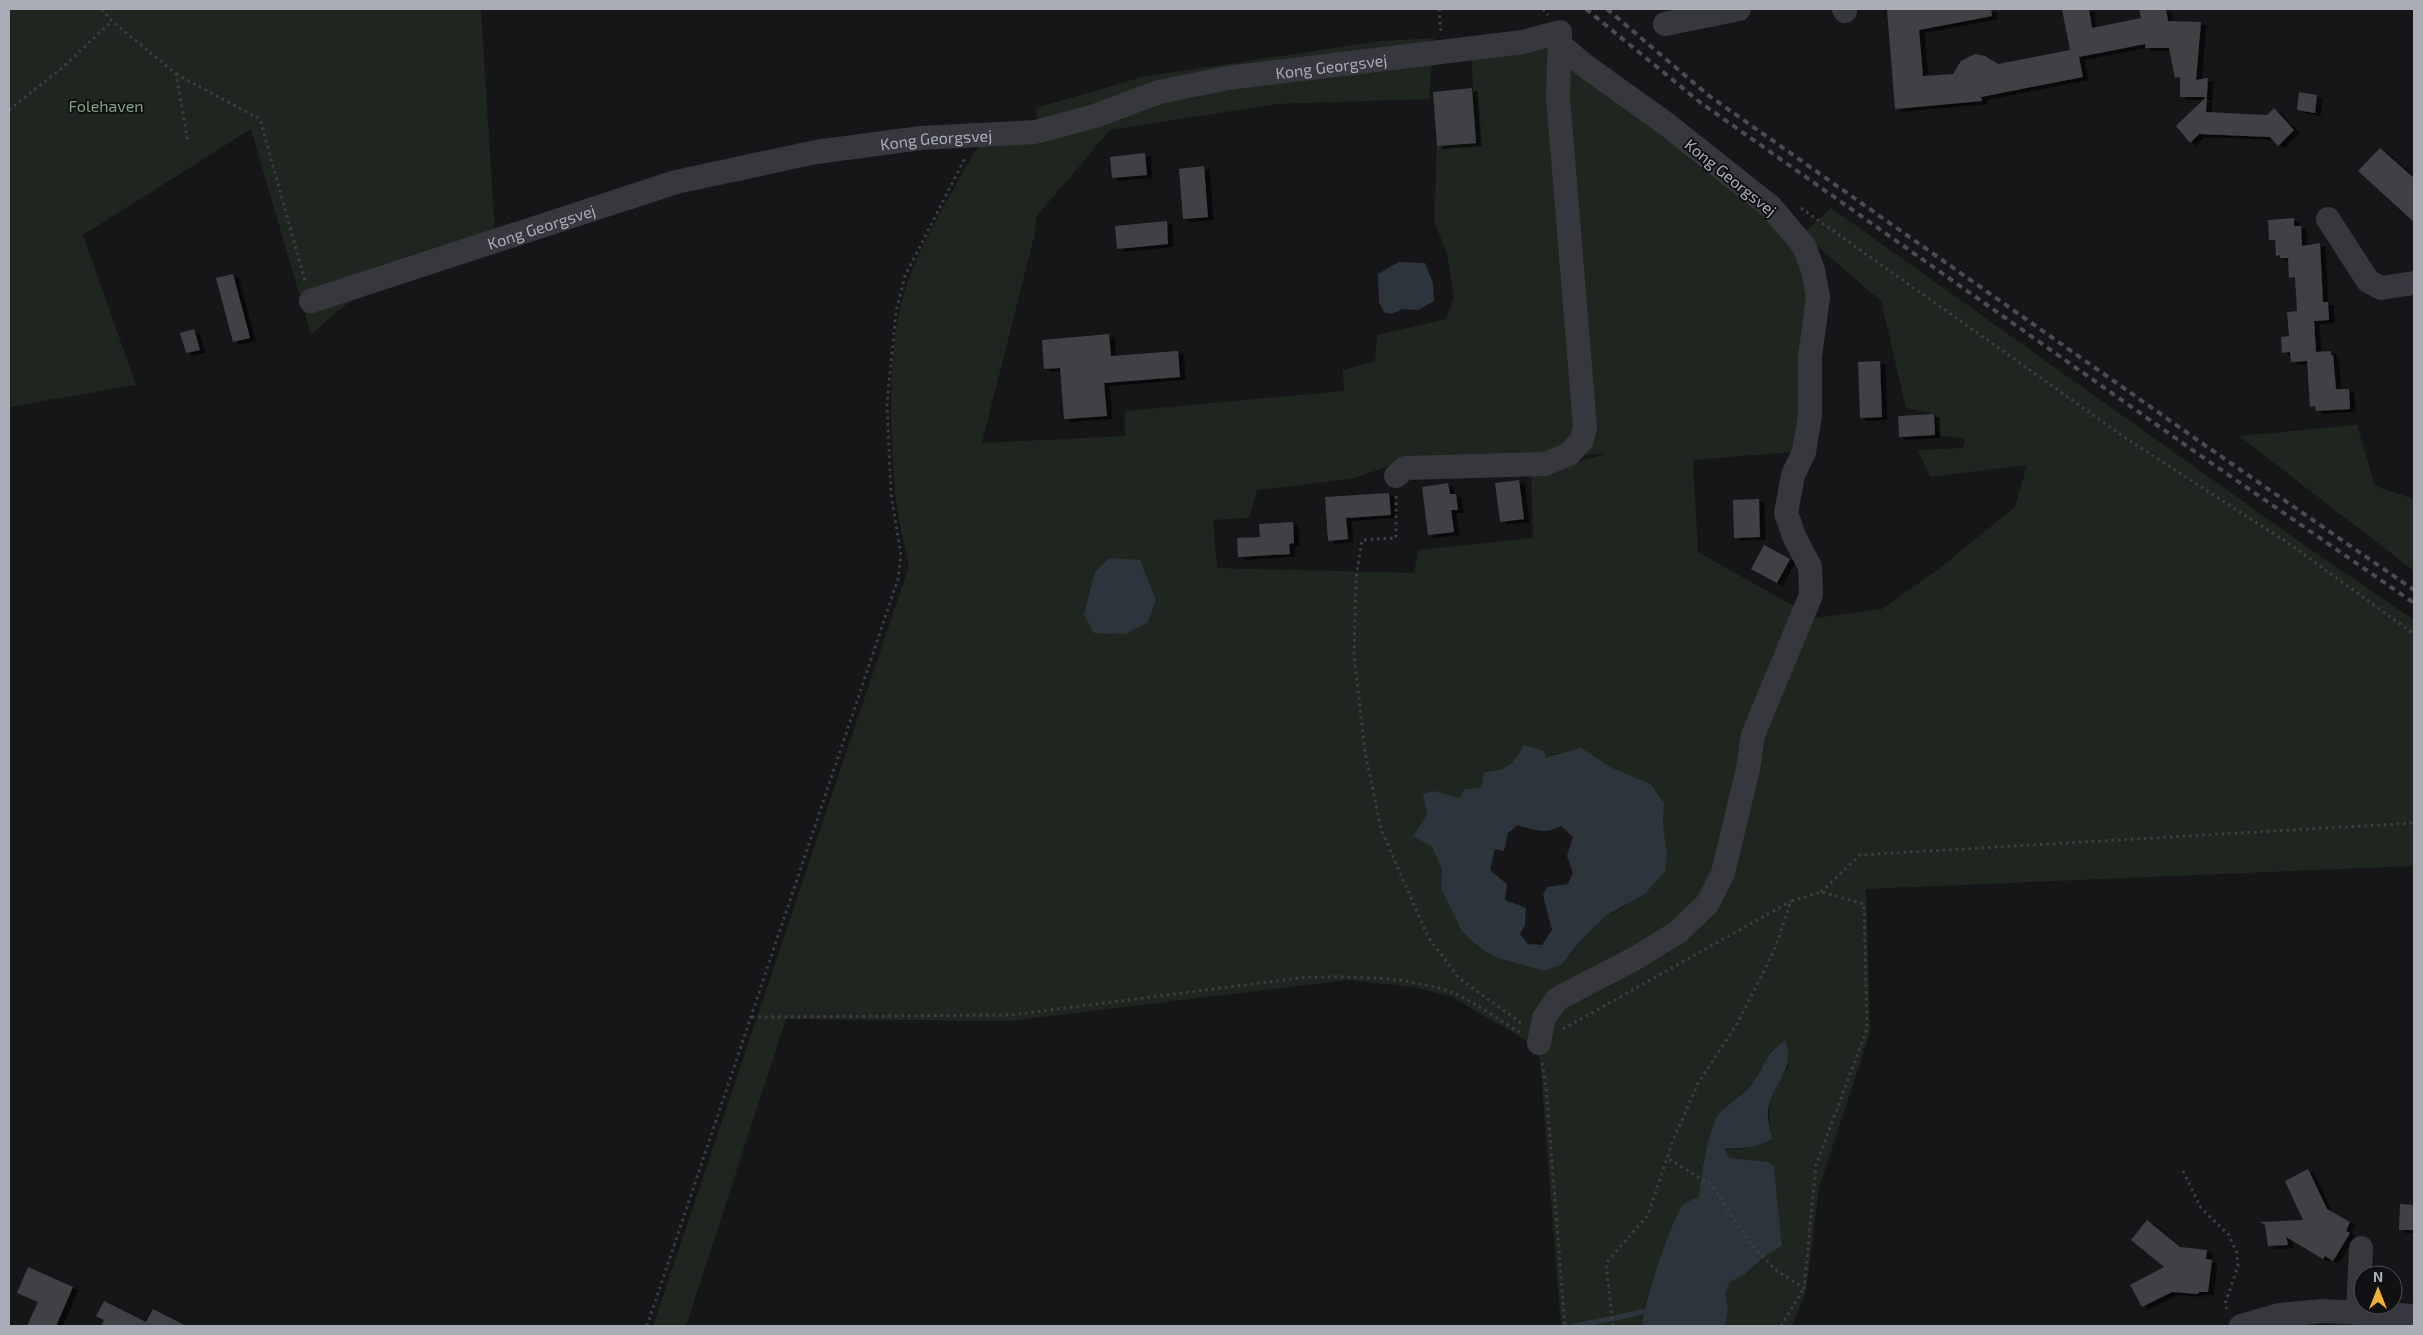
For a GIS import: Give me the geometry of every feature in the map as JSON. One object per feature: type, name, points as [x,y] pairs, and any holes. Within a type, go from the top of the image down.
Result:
[{"type":"street","points":[[1665,24],[1739,9]]},
{"type":"street","name":"Kong Georgsvej","points":[[311,300],[676,182],[723,170],[816,152],[921,138],[1035,132],[1095,116],[1160,92],[1228,78],[1523,42],[1560,32],[1560,44],[1584,65],[1665,123],[1771,207],[1804,246],[1813,270],[1818,297],[1810,357],[1810,416],[1804,452],[1789,491],[1786,513],[1794,536],[1810,567],[1811,595],[1752,735],[1748,769],[1723,873],[1708,903],[1678,932],[1634,959],[1557,999],[1544,1018],[1539,1043]]},
{"type":"street","points":[[1396,476],[1405,468],[1545,464],[1568,454],[1582,440],[1586,427],[1558,97],[1560,44]]},
{"type":"street","points":[[2328,219],[2368,281],[2381,288],[2414,283]]},
{"type":"street","points":[[2361,1265],[2362,1248]]},
{"type":"street","points":[[2234,1319],[2323,1311],[2353,1313]]},
{"type":"street","points":[[2395,1315],[2414,1316]]},
{"type":"path","points":[[102,9],[112,21],[176,74],[260,118],[311,300]]},
{"type":"path","points":[[9,110],[63,67],[112,21]]},
{"type":"path","points":[[176,74],[188,142]]},
{"type":"path","points":[[647,1326],[898,579],[900,555],[891,494],[887,404],[896,312],[905,276],[968,152],[981,135]]},
{"type":"path","points":[[1797,206],[1915,287],[2127,440],[2288,544],[2414,634]]},
{"type":"path","points":[[1396,476],[1396,538],[1362,540],[1356,578],[1354,655],[1365,752],[1381,829],[1428,937],[1459,978],[1518,1019],[1539,1043],[1546,1087],[1565,1326]]},
{"type":"path","points":[[1539,1043],[1791,901],[1821,892],[1860,855],[2414,823]]},
{"type":"path","points":[[1781,1326],[1804,1288],[1816,1166],[1867,1029],[1864,904],[1821,892]]},
{"type":"path","points":[[1612,1326],[1606,1263],[1648,1214],[1667,1158],[1698,1084],[1737,1024],[1774,951],[1791,901]]},
{"type":"path","points":[[752,1016],[1011,1015],[1307,977],[1348,977],[1412,982],[1452,993],[1539,1043]]},
{"type":"path","points":[[1667,1158],[1712,1185],[1752,1245],[1777,1271],[1804,1288]]},
{"type":"path","points":[[2183,1172],[2201,1208],[2229,1235],[2237,1252],[2238,1266],[2225,1304],[2234,1319]]},
{"type":"green space","name":"Folehaven","points":[[9,9],[481,9],[496,250],[368,290],[337,311],[311,335],[251,129],[83,235],[136,385],[9,407]]},
{"type":"green space","points":[[1434,38],[1429,99],[1277,104],[1110,130],[1036,217],[1035,233],[982,443],[1125,436],[1125,411],[1344,391],[1343,370],[1375,361],[1377,335],[1446,319],[1454,298],[1447,254],[1434,221],[1437,146],[1476,143],[1471,53],[1549,46],[1786,229],[1814,295],[1803,435],[1792,452],[1693,460],[1698,552],[1815,618],[1882,609],[1941,567],[2015,507],[2027,465],[1930,477],[1918,450],[1963,448],[1965,438],[1940,436],[1936,415],[1906,408],[1881,301],[1803,234],[1831,208],[2307,547],[2414,620],[2414,866],[1866,889],[1870,1033],[1819,1188],[1806,1291],[1792,1326],[1725,1326],[1728,1309],[1725,1293],[1730,1282],[1745,1274],[1765,1256],[1782,1246],[1774,1166],[1767,1162],[1728,1158],[1724,1148],[1749,1148],[1772,1139],[1769,1109],[1773,1093],[1789,1066],[1772,1049],[1754,1082],[1743,1095],[1718,1115],[1701,1174],[1699,1196],[1683,1205],[1650,1287],[1642,1318],[1643,1326],[1561,1326],[1540,1059],[1534,1045],[1450,996],[1412,987],[1348,980],[1010,1021],[786,1019],[686,1326],[653,1326],[909,566],[897,510],[893,469],[891,416],[896,334],[906,287],[920,252],[975,151],[984,142],[1040,137],[1036,108],[1142,77],[1380,41]],"holes":[[[1606,454],[1531,474],[1533,538],[1418,550],[1414,573],[1217,568],[1213,520],[1249,518],[1257,490],[1351,479],[1398,463]],[[1580,747],[1610,767],[1651,784],[1664,803],[1663,826],[1623,908],[1608,914],[1581,940],[1561,965],[1544,971],[1500,959],[1484,951],[1462,932],[1441,889],[1442,869],[1432,847],[1413,836],[1427,814],[1435,791],[1459,798],[1481,788],[1484,772],[1498,770],[1515,762],[1545,758],[1556,753],[1571,753]]]},
{"type":"green space","points":[[2357,425],[2375,486],[2414,499],[2414,571],[2239,436]]},
{"type":"shaded area","points":[[1399,262],[1425,263],[1433,283],[1434,301],[1418,310],[1402,309],[1392,314],[1384,312],[1379,302],[1378,274]]},
{"type":"shaded area","points":[[1109,558],[1140,560],[1156,600],[1148,622],[1125,634],[1094,633],[1084,615],[1095,572]]},
{"type":"shaded area","points":[[1524,745],[1544,751],[1546,758],[1580,747],[1610,767],[1651,784],[1664,803],[1663,826],[1667,855],[1665,871],[1645,894],[1608,914],[1581,940],[1561,965],[1544,971],[1500,959],[1484,951],[1462,932],[1441,889],[1442,869],[1432,847],[1413,836],[1427,814],[1423,794],[1435,791],[1459,798],[1465,789],[1481,788],[1484,772],[1504,768],[1513,762]],"holes":[[[1517,825],[1545,831],[1561,826],[1573,837],[1567,856],[1573,873],[1568,884],[1547,887],[1543,895],[1552,930],[1542,945],[1528,944],[1520,934],[1525,925],[1526,908],[1505,900],[1507,884],[1490,870],[1495,849],[1504,851],[1508,833]]]},
{"type":"shaded area","points":[[1785,1041],[1788,1060],[1770,1101],[1768,1111],[1772,1139],[1749,1147],[1724,1148],[1729,1158],[1768,1162],[1774,1166],[1782,1246],[1765,1256],[1745,1274],[1730,1282],[1725,1293],[1728,1309],[1725,1326],[1643,1326],[1643,1318],[1651,1287],[1671,1228],[1682,1206],[1699,1196],[1706,1154],[1715,1120],[1723,1110],[1749,1088],[1769,1055]]},
{"type":"building","points":[[1991,9],[1992,16],[1919,30],[1923,76],[1953,74],[1961,61],[1975,54],[1985,56],[1998,64],[2070,50],[2062,9],[2089,9],[2092,28],[2141,18],[2139,9],[2166,9],[2168,21],[2201,22],[2196,80],[2208,78],[2206,112],[2267,115],[2274,108],[2294,130],[2278,146],[2270,137],[2199,134],[2190,143],[2176,126],[2206,97],[2180,97],[2180,77],[2175,78],[2169,48],[2145,48],[2145,44],[2079,57],[2083,77],[1981,97],[1982,101],[1895,109],[1887,10]]},
{"type":"building","points":[[1472,88],[1476,143],[1437,146],[1433,92]]},
{"type":"building","points":[[2299,92],[2317,95],[2315,113],[2297,110]]},
{"type":"building","points":[[2380,148],[2414,178],[2414,222],[2358,171]]},
{"type":"building","points":[[1145,153],[1147,175],[1112,178],[1110,157]]},
{"type":"building","points":[[1204,166],[1208,217],[1183,219],[1179,169]]},
{"type":"building","points":[[2294,218],[2294,226],[2301,226],[2302,246],[2320,243],[2323,302],[2328,302],[2329,320],[2314,321],[2316,352],[2331,351],[2336,389],[2349,389],[2350,409],[2316,411],[2315,406],[2310,407],[2307,361],[2291,362],[2290,352],[2282,353],[2281,337],[2289,336],[2287,312],[2297,311],[2295,277],[2289,278],[2288,258],[2280,258],[2280,255],[2276,256],[2275,240],[2269,240],[2268,220]]},
{"type":"building","points":[[1167,221],[1168,244],[1117,249],[1115,226]]},
{"type":"building","points":[[233,274],[250,338],[233,342],[216,278]]},
{"type":"building","points":[[194,329],[200,350],[186,353],[180,333]]},
{"type":"building","points":[[1109,334],[1111,356],[1178,351],[1180,377],[1104,383],[1107,416],[1064,419],[1060,368],[1044,369],[1042,340]]},
{"type":"building","points":[[1880,361],[1882,417],[1860,418],[1858,362]]},
{"type":"building","points":[[1934,414],[1935,435],[1899,437],[1898,416]]},
{"type":"building","points":[[1519,480],[1524,519],[1500,522],[1495,483]]},
{"type":"building","points":[[1448,483],[1450,494],[1456,494],[1458,510],[1451,510],[1454,532],[1428,535],[1422,487]]},
{"type":"building","points":[[1389,493],[1391,515],[1346,518],[1348,539],[1328,541],[1325,497]]},
{"type":"building","points":[[1759,499],[1760,537],[1734,538],[1733,500]]},
{"type":"building","points":[[1293,522],[1294,543],[1289,544],[1290,554],[1238,557],[1237,538],[1260,537],[1259,524]]},
{"type":"building","points":[[1764,545],[1790,559],[1777,583],[1751,569]]},
{"type":"building","points":[[2308,1169],[2327,1209],[2350,1222],[2346,1231],[2350,1233],[2333,1261],[2325,1256],[2323,1259],[2286,1237],[2288,1245],[2268,1246],[2265,1225],[2260,1222],[2303,1220],[2285,1181]]},
{"type":"building","points":[[2400,1204],[2414,1205],[2414,1230],[2399,1230]]},
{"type":"building","points":[[2147,1220],[2180,1247],[2207,1250],[2206,1259],[2212,1260],[2208,1292],[2199,1292],[2198,1294],[2172,1292],[2142,1307],[2130,1285],[2164,1267],[2131,1240]]},
{"type":"building","points":[[28,1267],[73,1287],[56,1326],[27,1326],[38,1302],[17,1293]]},
{"type":"building","points":[[104,1301],[146,1322],[153,1309],[186,1326],[101,1326],[104,1320],[96,1316]]},
{"type":"waterway","points":[[1576,1326],[1643,1312]]},
{"type":"railway","points":[[1586,9],[1701,103],[2191,449],[2414,603]]},
{"type":"railway","points":[[1607,9],[1708,95],[2206,446],[2414,590]]}]
